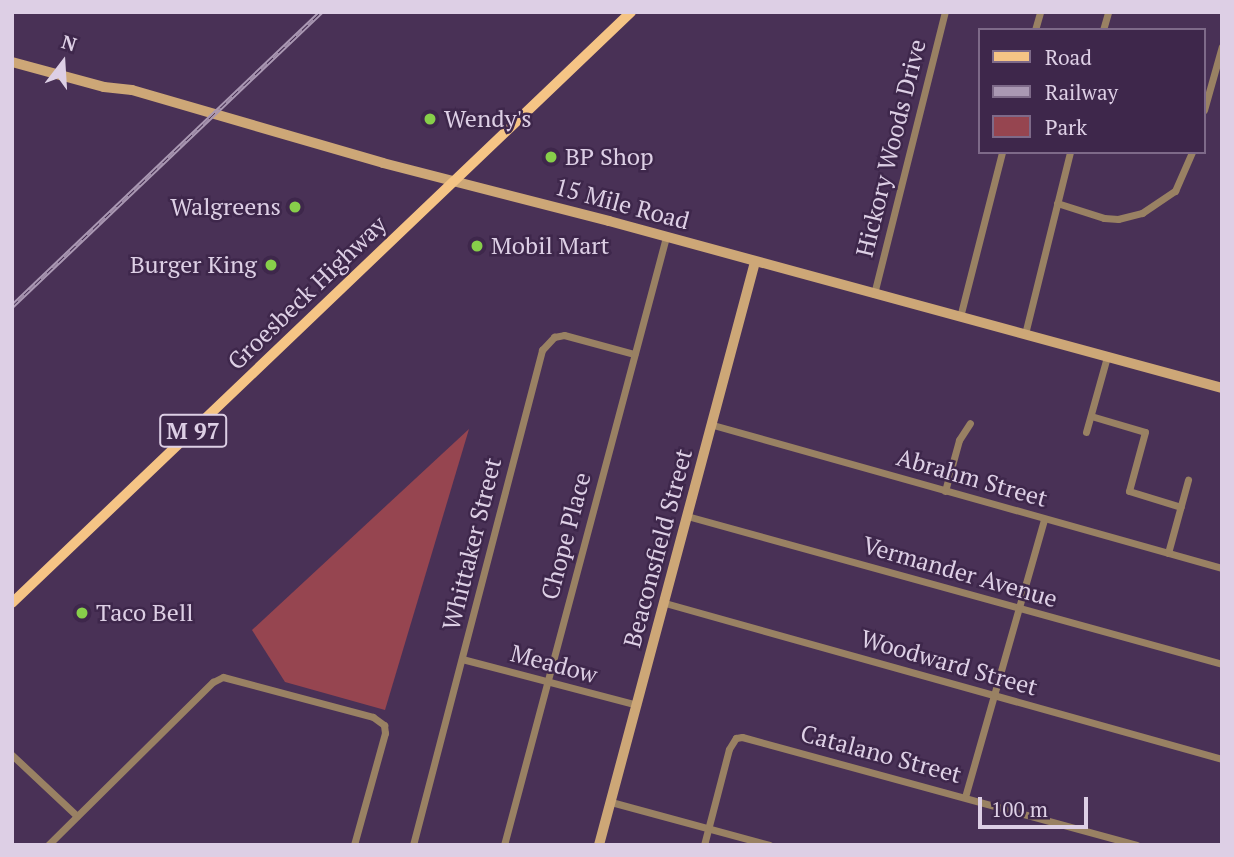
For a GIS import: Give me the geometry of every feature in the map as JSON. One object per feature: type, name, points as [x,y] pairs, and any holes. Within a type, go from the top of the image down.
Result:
[{"type":"main road","name":"Groesbeck Highway","points":[[12,603],[631,12]]},
{"type":"main road","name":"15 Mile Road","points":[[12,62],[104,87],[132,90],[211,116],[1222,388]]},
{"type":"main road","name":"Beaconsfield Street","points":[[599,845],[755,262]]},
{"type":"street","name":"Hickory Woods Drive","points":[[874,294],[945,12]]},
{"type":"street","points":[[1206,103],[1222,46]]},
{"type":"street","points":[[960,317],[1001,154]]},
{"type":"street","points":[[1025,334],[1069,154]]},
{"type":"street","points":[[1056,203],[1104,218],[1118,219],[1142,214],[1175,191],[1191,154]]},
{"type":"street","name":"Chope Place","points":[[504,845],[666,237]]},
{"type":"street","name":"Whittaker Street","points":[[413,845],[542,350],[554,337],[564,335],[634,354]]},
{"type":"street","points":[[1086,432],[1107,357]]},
{"type":"street","points":[[1091,416],[1145,432],[1129,491],[1181,507]]},
{"type":"street","points":[[945,491],[959,440],[970,423]]},
{"type":"street","name":"Abrahm Street","points":[[713,425],[1222,568]]},
{"type":"street","points":[[1168,553],[1188,480]]},
{"type":"street","name":"Vermander Avenue","points":[[687,516],[1222,664]]},
{"type":"street","points":[[965,797],[1044,519]]},
{"type":"street","name":"Woodward Street","points":[[665,603],[1222,759]]},
{"type":"street","name":"Meadow","points":[[462,659],[637,705]]},
{"type":"street","points":[[47,845],[213,682],[228,677],[373,717],[384,725],[385,733],[354,845]]},
{"type":"street","name":"Catalano Street","points":[[708,828],[729,749],[736,738],[747,738],[1138,845]]},
{"type":"street","points":[[12,755],[77,816]]},
{"type":"street","points":[[611,802],[769,845]]},
{"type":"street","points":[[704,845],[708,828]]},
{"type":"street","points":[[1100,845],[1103,835]]},
{"type":"green space","points":[[469,429],[385,710],[285,682],[252,630]]},
{"type":"railway","points":[[12,306],[321,12]]},
{"type":"place","name":"Wendy's","points":[[430,119]]},
{"type":"place","name":"BP Shop","points":[[551,157]]},
{"type":"place","name":"Walgreens","points":[[295,207]]},
{"type":"place","name":"Mobil Mart","points":[[477,246]]},
{"type":"place","name":"Burger King","points":[[271,265]]},
{"type":"place","name":"Taco Bell","points":[[82,613]]}]
